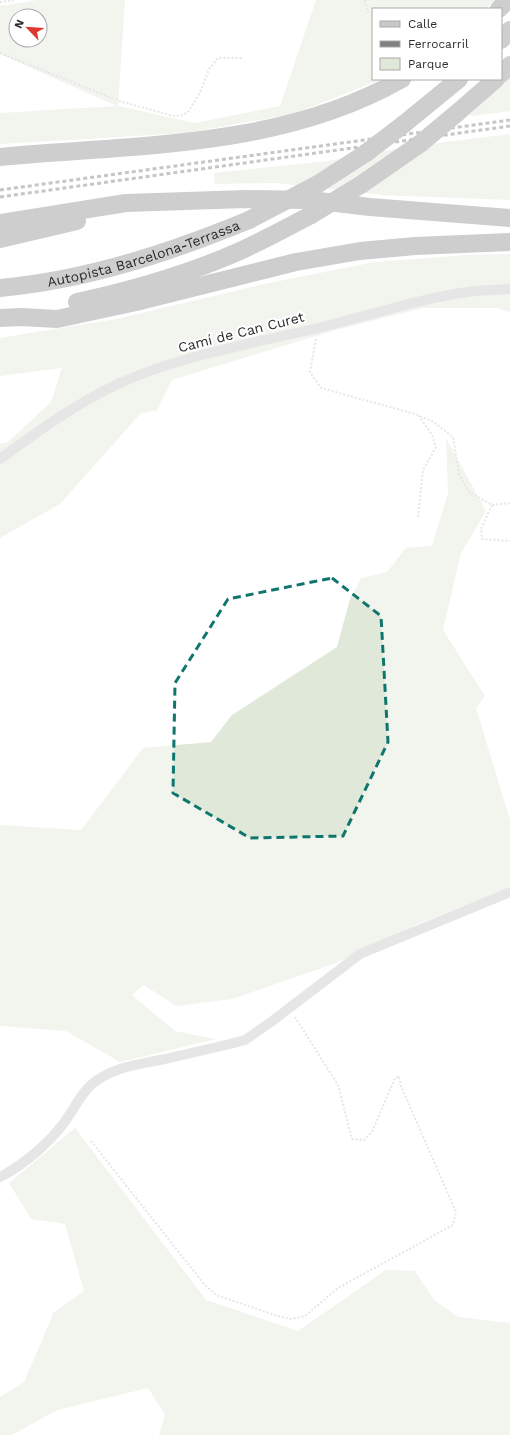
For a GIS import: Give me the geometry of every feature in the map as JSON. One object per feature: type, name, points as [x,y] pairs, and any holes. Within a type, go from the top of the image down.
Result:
[{"type":"highway","points":[[500,8],[508,0]]},
{"type":"highway","points":[[502,39],[510,30]]},
{"type":"highway","points":[[502,73],[510,65]]},
{"type":"highway","points":[[0,156],[189,142],[263,131],[329,113],[362,99],[400,80]]},
{"type":"highway","name":"Autopista Barcelona-Terrassa","points":[[0,288],[32,286],[115,267],[194,242],[249,220],[318,184],[366,153],[458,80]]},
{"type":"highway","points":[[21,317],[54,307],[115,294],[165,280],[240,251],[311,215],[362,184],[421,143],[495,80]]},
{"type":"highway","points":[[0,223],[126,202],[188,202],[246,199],[310,200],[510,218]]},
{"type":"highway","points":[[0,239],[95,217],[188,202]]},
{"type":"highway","points":[[0,318],[21,317],[57,319],[144,301],[296,262],[360,251],[415,246],[510,242]]},
{"type":"street","name":"Camí de Can Curet","points":[[0,459],[57,419],[92,398],[120,383],[150,371],[208,352],[318,328],[408,304],[469,292],[510,289]]},
{"type":"street","points":[[0,1178],[50,1139],[90,1086],[100,1078],[120,1069],[244,1040],[290,1009],[360,954],[510,892]]},
{"type":"path","points":[[0,2],[15,0]]},
{"type":"path","points":[[365,0],[368,13]]},
{"type":"path","points":[[0,53],[119,101],[174,116],[183,115],[188,112],[200,93],[209,69],[218,58],[243,58]]},
{"type":"path","points":[[318,328],[310,372],[321,388],[418,415],[432,421],[453,437],[459,474],[469,492],[492,505],[510,503]]},
{"type":"path","points":[[418,415],[432,435],[436,447],[423,470],[418,517]]},
{"type":"path","points":[[492,505],[481,529],[482,539],[510,541]]},
{"type":"path","points":[[91,1141],[204,1284],[216,1295],[291,1319],[305,1316],[338,1288],[453,1225],[456,1212],[401,1086],[399,1076],[395,1078],[372,1132],[364,1140],[352,1139],[338,1085],[290,1009]]},
{"type":"highlighted area","points":[[332,578],[381,616],[388,742],[343,836],[250,838],[173,793],[175,683],[228,599]]},
{"type":"green space","points":[[37,0],[125,0],[118,106],[195,123],[280,106],[316,0],[496,0],[487,8],[372,8],[372,80],[379,80],[293,114],[186,133],[0,144],[0,113],[117,106],[0,54],[0,6]]},
{"type":"green space","points":[[510,76],[510,111],[473,116],[469,115]]},
{"type":"green space","points":[[510,134],[510,200],[382,195],[277,183],[215,184],[214,173],[328,161],[408,147]]},
{"type":"green space","points":[[510,254],[510,312],[497,308],[423,308],[332,331],[172,380],[157,410],[141,413],[60,504],[0,538],[0,444],[8,442],[51,402],[62,368],[0,376],[0,338],[116,319],[264,284],[375,262],[467,255]]},
{"type":"green space","points":[[446,438],[486,511],[461,553],[443,630],[485,696],[476,708],[510,820],[510,887],[415,925],[336,963],[232,999],[176,1006],[144,985],[132,995],[175,1031],[216,1039],[120,1062],[66,1031],[0,1026],[0,824],[81,830],[143,748],[211,742],[232,715],[337,647],[350,599],[361,578],[387,572],[406,548],[432,546],[448,493]]},
{"type":"green space","points":[[75,1128],[206,1300],[298,1331],[386,1270],[415,1271],[434,1300],[458,1317],[510,1323],[510,1435],[159,1435],[165,1414],[148,1388],[57,1410],[12,1435],[0,1435],[0,1397],[24,1382],[54,1312],[84,1291],[65,1224],[31,1219],[9,1183]]},
{"type":"railway","points":[[0,190],[510,120]]},
{"type":"railway","points":[[0,197],[510,126]]}]
